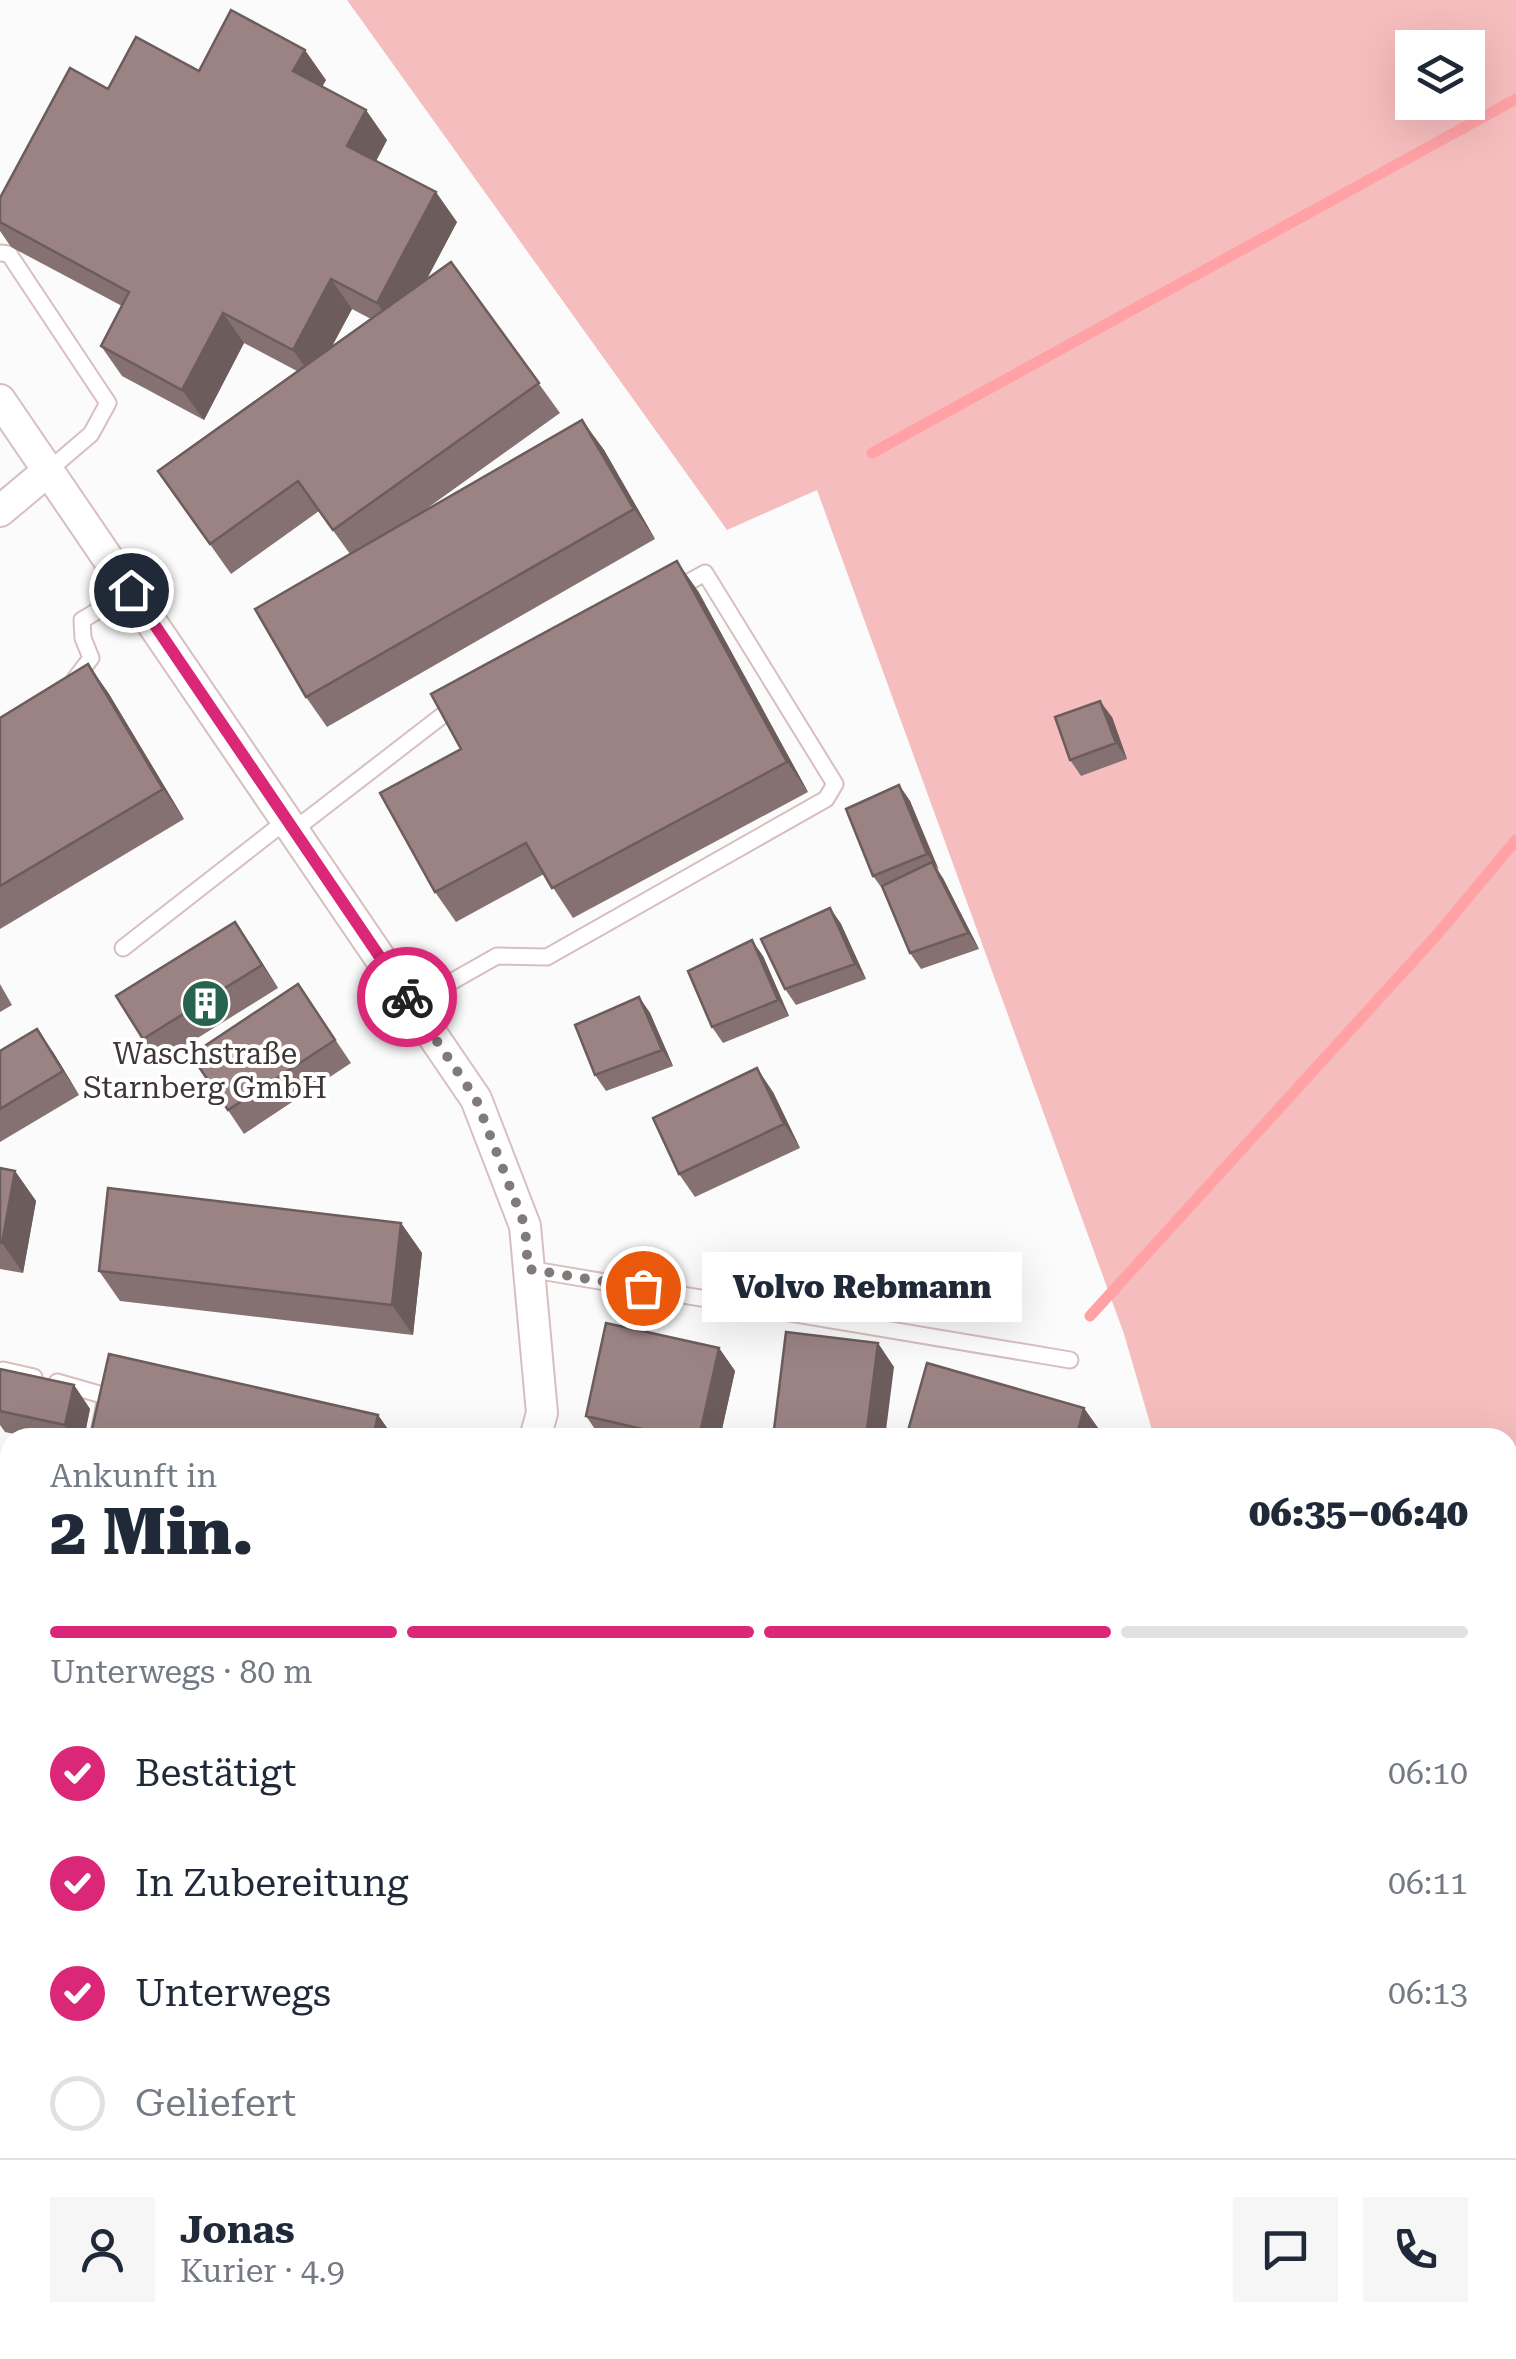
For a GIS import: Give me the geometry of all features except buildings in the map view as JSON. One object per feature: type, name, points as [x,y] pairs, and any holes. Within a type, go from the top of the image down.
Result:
[{"type":"street","points":[[0,400],[476,1099],[525,1226],[542,1413],[538,1428]]},
{"type":"street","points":[[0,511],[49,470]]},
{"type":"lane","points":[[0,252],[8,254],[108,403],[91,434],[49,470]]},
{"type":"lane","points":[[412,1004],[497,956],[547,957],[826,800],[836,784],[705,573],[653,601]]},
{"type":"lane","points":[[62,687],[77,678],[91,658],[83,638],[82,620],[131,590]]},
{"type":"lane","points":[[123,948],[290,825],[399,752],[445,711],[480,692]]},
{"type":"lane","points":[[528,1269],[1070,1360]]},
{"type":"lane","points":[[0,1384],[3,1370],[106,1396],[100,1428]]},
{"type":"shaded area","points":[[347,0],[1516,0],[1516,1428],[1151,1428],[1124,1334],[817,490],[727,530]]},
{"type":"waterway","points":[[872,453],[1516,99]]},
{"type":"waterway","points":[[1090,1316],[1435,937],[1516,840]]},
{"type":"way so far","points":[[407,997],[476,1099],[525,1226],[528,1269],[643,1288]]},
{"type":"place","name":"Waschstraße Starnberg GmbH","points":[[205,1004]]},
{"type":"place","name":"Volvo Rebmann","points":[[643,1288]]},
{"type":"route","points":[[131,590],[407,997]]}]
